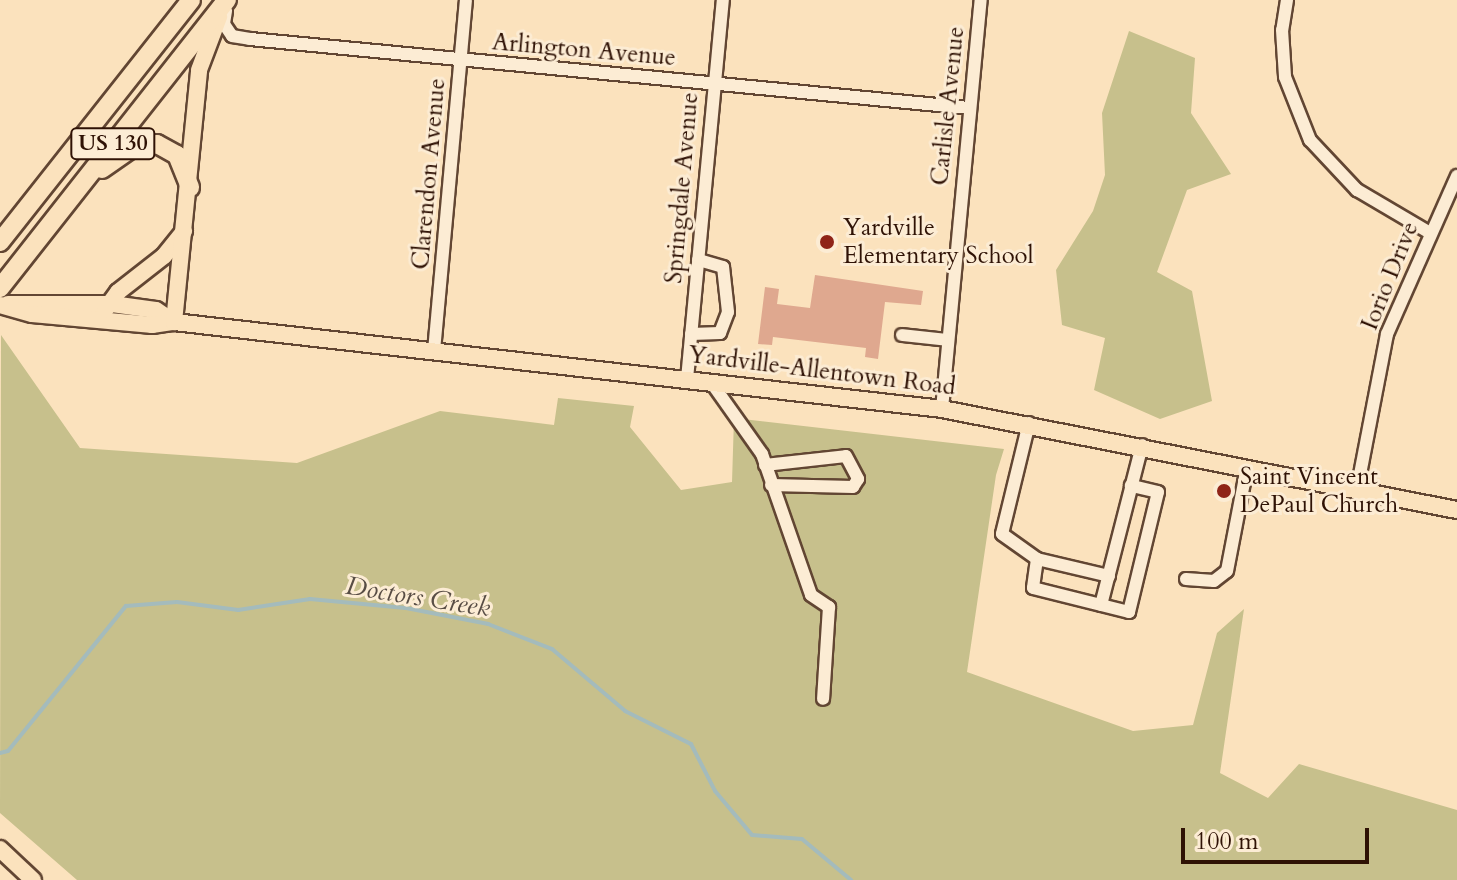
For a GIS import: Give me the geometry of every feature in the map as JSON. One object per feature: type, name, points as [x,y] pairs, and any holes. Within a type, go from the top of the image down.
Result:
[{"type":"highway","name":"US 130","points":[[0,242],[191,0]]},
{"type":"highway","name":"US 130","points":[[0,288],[228,0]]},
{"type":"highway","points":[[73,194],[111,162],[145,144],[177,155],[190,187]]},
{"type":"main road","points":[[174,322],[187,226],[199,70],[228,0]]},
{"type":"main road","points":[[93,320],[112,304],[118,292],[164,256],[187,226]]},
{"type":"main road","name":"Yardville-Allentown Road","points":[[174,322],[156,310],[112,304],[0,305],[93,320],[174,322],[942,409],[1142,445],[1457,510]]},
{"type":"main road","points":[[0,849],[33,880]]},
{"type":"street","name":"Arlington Avenue","points":[[228,0],[224,24],[232,36],[462,61],[969,108]]},
{"type":"street","name":"Clarendon Avenue","points":[[434,351],[466,0]]},
{"type":"street","name":"Springdale Avenue","points":[[687,379],[723,0]]},
{"type":"street","name":"Carlisle Avenue","points":[[942,409],[981,0]]},
{"type":"street","points":[[1287,0],[1282,30],[1285,77],[1310,140],[1357,190],[1430,233]]},
{"type":"street","name":"Iorio Drive","points":[[1357,490],[1387,334],[1457,176]]},
{"type":"street","points":[[691,334],[720,333],[728,312],[723,267],[698,260]]},
{"type":"street","points":[[902,335],[948,340]]},
{"type":"street","points":[[711,382],[765,465],[811,595],[829,607],[823,699]]},
{"type":"street","points":[[1029,423],[1002,534],[1037,559],[1109,576]]},
{"type":"street","points":[[1101,605],[1142,445]]},
{"type":"street","points":[[765,465],[846,456],[858,479],[853,487],[771,485]]},
{"type":"street","points":[[1186,579],[1214,581],[1227,571],[1247,467]]},
{"type":"street","points":[[1037,559],[1033,588],[1129,612],[1158,492],[1131,486]]},
{"type":"shaded area","points":[[1129,31],[1195,58],[1191,113],[1231,174],[1187,190],[1157,272],[1192,291],[1212,401],[1160,419],[1094,390],[1105,338],[1062,325],[1056,270],[1093,211],[1105,175],[1102,113]]},
{"type":"shaded area","points":[[1,335],[80,448],[297,463],[440,411],[554,425],[558,398],[634,406],[630,427],[681,490],[732,482],[734,418],[1004,449],[996,475],[967,672],[1133,731],[1193,725],[1217,633],[1244,609],[1220,773],[1268,798],[1299,764],[1457,810],[1457,880],[77,880],[0,813]]},
{"type":"building","points":[[815,275],[923,291],[921,305],[885,302],[878,359],[865,357],[866,348],[773,337],[772,345],[758,344],[765,287],[779,289],[777,304],[810,308]]},
{"type":"waterway","name":"Doctors Creek","points":[[0,753],[8,751],[126,606],[177,602],[238,610],[310,599],[406,608],[488,624],[552,649],[625,711],[691,744],[715,791],[752,835],[802,839],[851,880]]},
{"type":"place","name":"Yardville Elementary School","points":[[827,242]]},
{"type":"place","name":"Saint Vincent DePaul Church","points":[[1224,491]]}]
